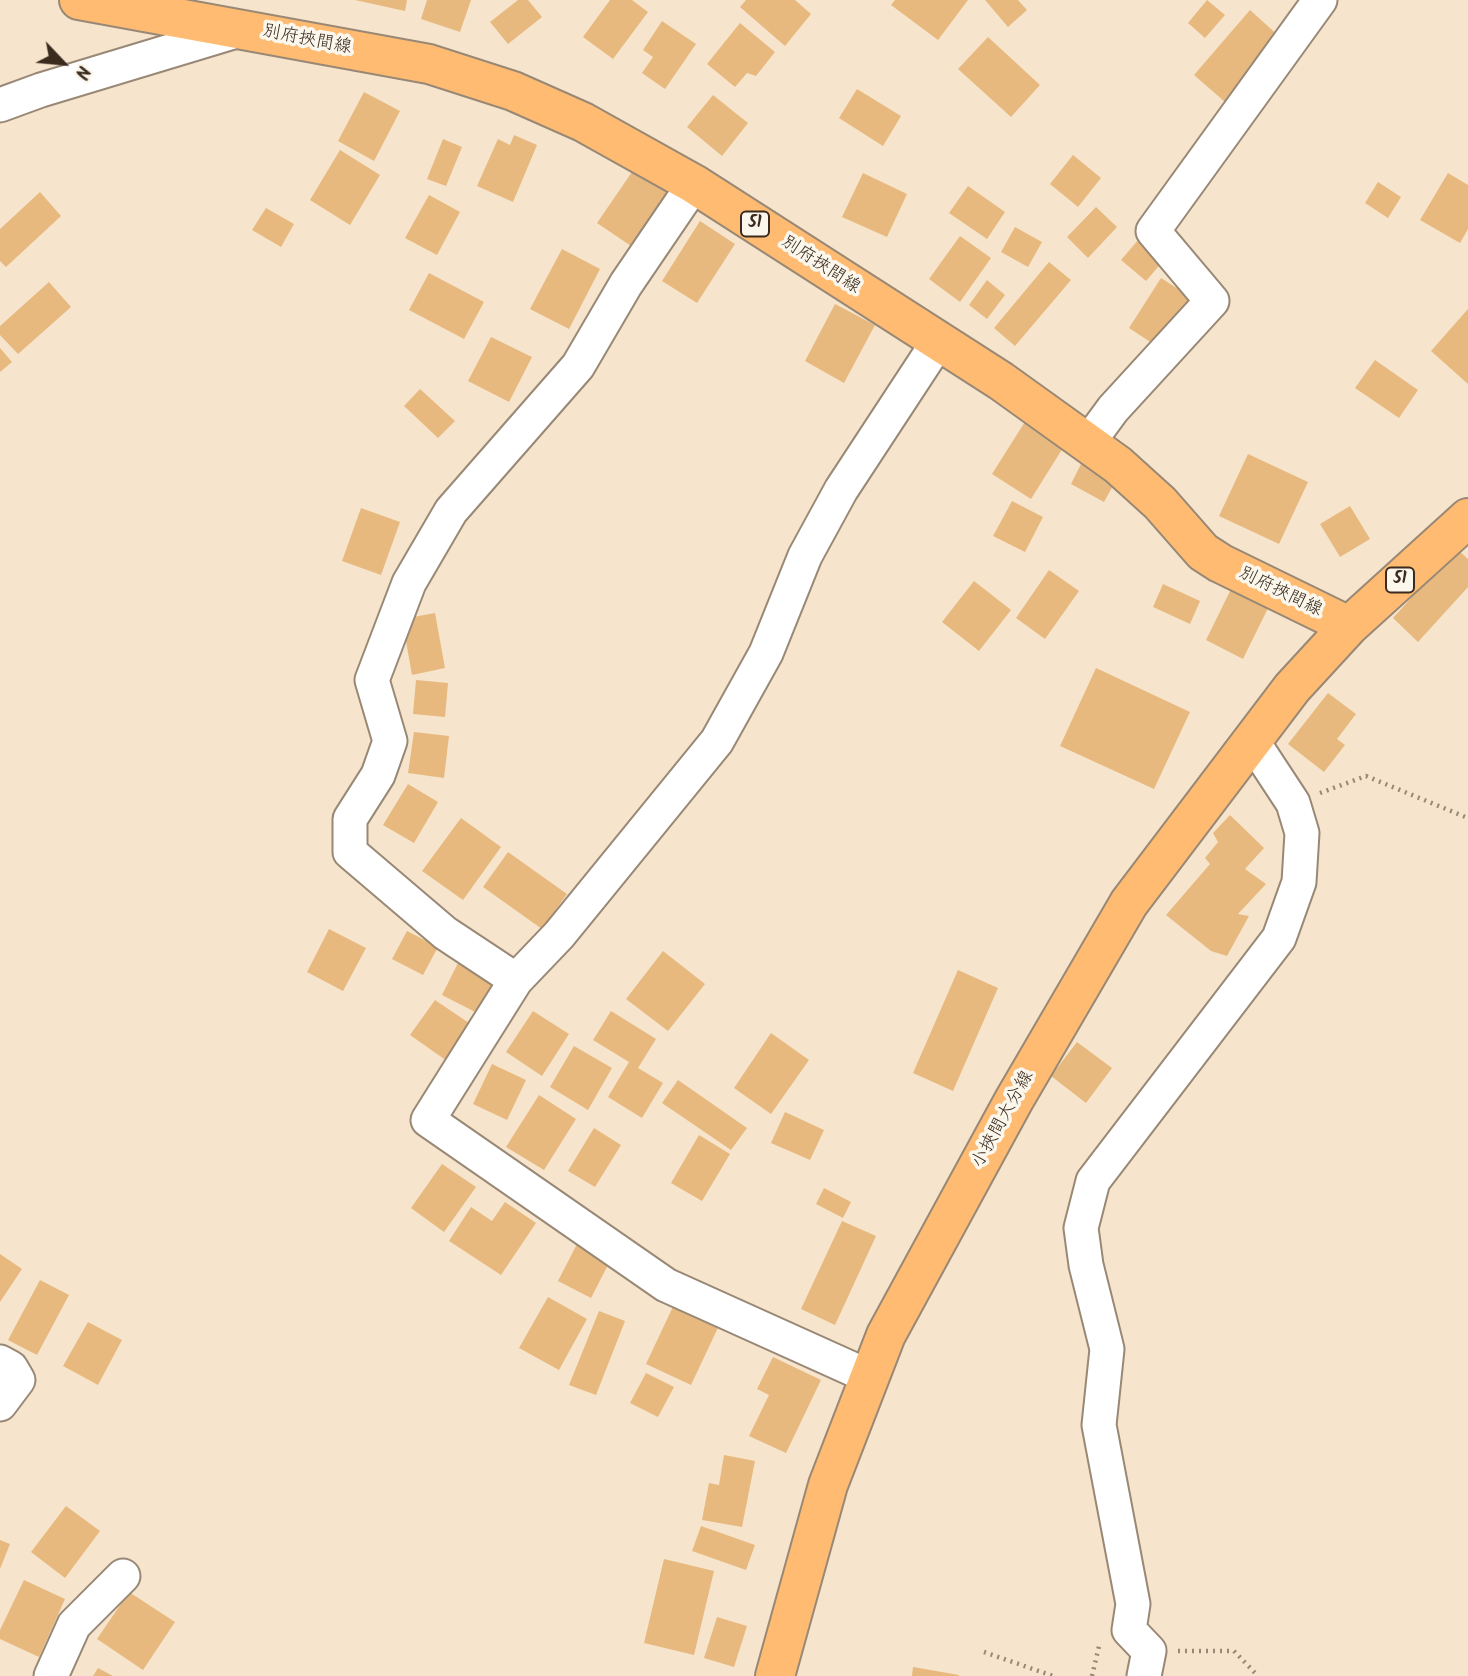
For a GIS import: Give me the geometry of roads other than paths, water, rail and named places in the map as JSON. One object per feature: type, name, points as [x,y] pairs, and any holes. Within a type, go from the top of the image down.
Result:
[{"type":"main road","name":"別府挾間線","points":[[79,0],[429,64],[481,80],[583,122],[694,184],[1001,381],[1088,443],[1160,503],[1203,552],[1233,570],[1349,626]]},
{"type":"main road","name":"51","points":[[1349,626],[1463,528]]},
{"type":"main road","name":"小挾間大分線","points":[[775,1676],[828,1485],[886,1335],[1014,1100],[1129,903],[1251,739],[1349,626]]},
{"type":"street","points":[[1088,443],[1113,410],[1212,301],[1153,231],[1320,0]]},
{"type":"street","points":[[0,105],[243,29]]},
{"type":"street","points":[[516,980],[445,933],[350,852],[350,820],[378,775],[390,741],[372,680],[409,583],[451,511],[578,366],[626,284],[694,184]]},
{"type":"street","points":[[870,1377],[666,1284],[428,1120],[516,980],[568,925],[717,741],[766,653],[805,556],[841,489],[938,342]]},
{"type":"street","points":[[1147,1664],[1129,1630],[1133,1604],[1100,1425],[1107,1349],[1086,1265],[1080,1228],[1093,1181],[1279,938],[1299,882],[1302,833],[1293,803],[1251,739]]},
{"type":"street","points":[[0,1362],[11,1368],[18,1380],[0,1404]]},
{"type":"street","points":[[51,1676],[74,1625],[122,1576]]}]
